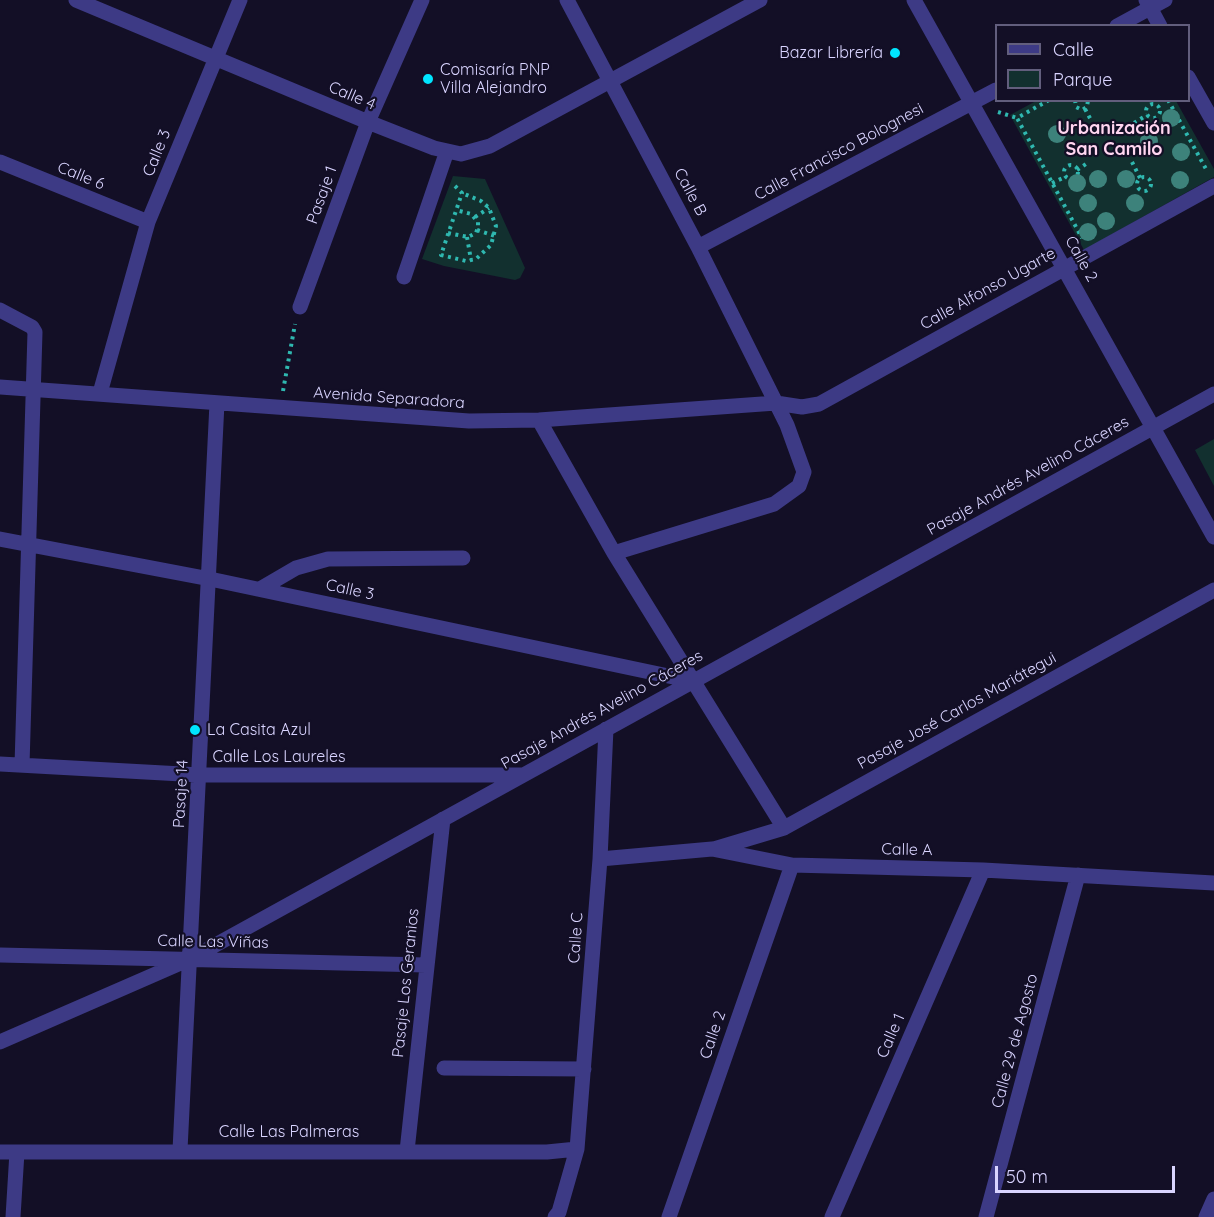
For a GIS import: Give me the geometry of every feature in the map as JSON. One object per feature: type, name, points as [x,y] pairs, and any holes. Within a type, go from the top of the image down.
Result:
[{"type":"street","name":"Calle 4","points":[[76,0],[368,122],[461,154],[490,146],[760,0]]},
{"type":"street","name":"Calle 3","points":[[100,393],[148,222],[240,0]]},
{"type":"street","name":"Pasaje 1","points":[[300,307],[368,122],[422,0]]},
{"type":"street","name":"Calle B","points":[[567,0],[612,81],[698,247],[787,425],[804,472],[799,486],[774,504],[614,553]]},
{"type":"street","name":"Calle 2","points":[[914,0],[1214,537]]},
{"type":"street","points":[[1120,24],[1148,4],[1165,0]]},
{"type":"street","points":[[1148,4],[1159,24]]},
{"type":"street","points":[[1190,81],[1214,123]]},
{"type":"street","name":"Calle Francisco Bolognesi","points":[[698,247],[995,91]]},
{"type":"street","points":[[404,277],[447,151]]},
{"type":"street","name":"Calle 6","points":[[0,162],[148,222]]},
{"type":"street","name":"Calle Alfonso Ugarte","points":[[776,403],[802,407],[819,404],[1065,267],[1212,180]]},
{"type":"street","points":[[0,310],[34,329],[35,389],[22,765]]},
{"type":"street","name":"Avenida Separadora","points":[[0,387],[469,421],[539,420],[776,403]]},
{"type":"street","name":"Pasaje Andrés Avelino Cáceres","points":[[0,1042],[190,959],[1214,394]]},
{"type":"street","name":"Pasaje 14","points":[[180,1150],[210,579],[216,404]]},
{"type":"street","points":[[539,420],[614,553],[784,828]]},
{"type":"street","name":"Calle 3","points":[[0,539],[260,589],[692,681]]},
{"type":"street","points":[[260,589],[296,568],[328,559],[464,558]]},
{"type":"street","name":"Pasaje José Carlos Mariátegui","points":[[712,849],[784,828],[1214,590]]},
{"type":"street","name":"Calle C","points":[[555,1217],[559,1212],[577,1149],[600,859],[606,729]]},
{"type":"street","name":"Calle Los Laureles","points":[[0,764],[200,775],[523,774]]},
{"type":"street","name":"Pasaje Los Geranios","points":[[407,1151],[443,819]]},
{"type":"street","name":"Calle A","points":[[600,859],[712,849],[792,865],[983,870],[1214,883]]},
{"type":"street","name":"Calle 2","points":[[669,1217],[792,865]]},
{"type":"street","name":"Calle 1","points":[[832,1217],[983,870]]},
{"type":"street","name":"Calle 29 de Agosto","points":[[986,1217],[1078,875]]},
{"type":"street","name":"Calle Las Viñas","points":[[0,955],[426,965]]},
{"type":"street","points":[[444,1068],[584,1069]]},
{"type":"street","name":"Calle Las Palmeras","points":[[0,1152],[180,1150],[548,1152],[577,1149]]},
{"type":"street","points":[[12,1217],[17,1152]]},
{"type":"street","points":[[1206,1217],[1214,1198]]},
{"type":"path","points":[[1045,102],[1017,118],[1086,244]]},
{"type":"path","points":[[1075,102],[1076,107],[1084,109],[1091,120]]},
{"type":"path","points":[[1084,109],[1087,102]]},
{"type":"path","points":[[1147,115],[1153,118],[1157,116],[1159,108],[1168,102]]},
{"type":"path","points":[[1170,102],[1212,180]]},
{"type":"path","points":[[1147,115],[1146,108],[1151,104],[1159,108]]},
{"type":"path","points":[[1134,123],[1147,115]]},
{"type":"path","points":[[1052,183],[1065,177],[1075,178],[1077,170],[1089,162]]},
{"type":"path","points":[[1132,162],[1140,178]]},
{"type":"path","points":[[1065,177],[1064,170],[1067,167],[1074,166],[1077,170]]},
{"type":"path","points":[[441,170],[462,193],[481,201],[489,208],[496,226],[495,236],[484,253],[471,260],[456,261],[441,255],[462,193]]},
{"type":"path","points":[[475,217],[489,208]]},
{"type":"path","points":[[456,210],[475,217]]},
{"type":"path","points":[[475,217],[477,230]]},
{"type":"path","points":[[477,230],[495,236]]},
{"type":"path","points":[[448,233],[467,237],[477,230]]},
{"type":"path","points":[[467,237],[471,260]]},
{"type":"path","points":[[280,409],[300,307]]},
{"type":"green space","points":[[1034,102],[1177,102],[1214,169],[1214,177],[1084,250],[1010,115]]},
{"type":"green space","points":[[453,176],[485,179],[525,268],[520,278],[515,280],[444,266],[422,259]]},
{"type":"green space","points":[[1214,439],[1214,486],[1195,450]]},
{"type":"place","name":"Bazar Librería","points":[[895,53]]},
{"type":"place","name":"Comisaría PNP Villa Alejandro","points":[[428,79]]},
{"type":"place","name":"La Casita Azul","points":[[195,730]]},
{"type":"district","name":"Urbanización San Camilo","points":[[1114,139]]}]
